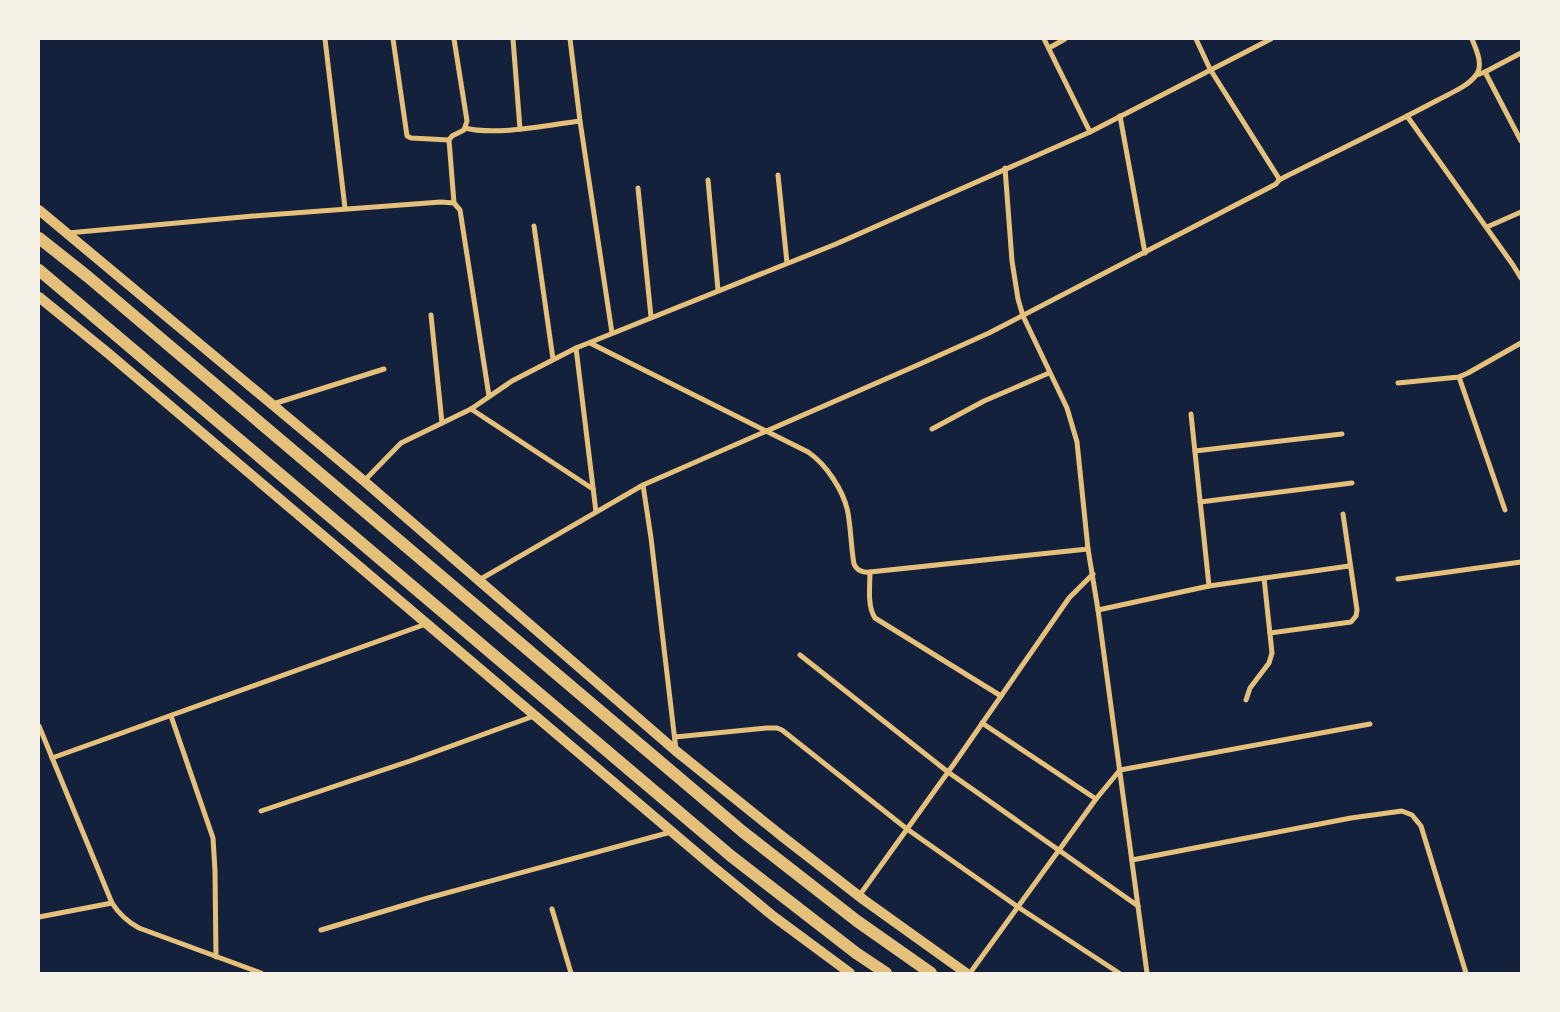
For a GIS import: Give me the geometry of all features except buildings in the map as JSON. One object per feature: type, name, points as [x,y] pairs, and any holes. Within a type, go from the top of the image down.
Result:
[{"type":"highway","points":[[39,238],[87,276],[743,832],[857,921],[931,973]]},
{"type":"highway","points":[[39,270],[730,856],[856,953],[886,973]]},
{"type":"main road","points":[[39,210],[364,481],[676,751],[858,896],[966,973]]},
{"type":"main road","points":[[39,296],[117,360],[672,832],[773,916],[850,973]]},
{"type":"street","points":[[325,39],[345,208]]},
{"type":"street","points":[[393,39],[407,136],[410,138],[449,140]]},
{"type":"street","points":[[454,39],[466,128]]},
{"type":"street","points":[[513,39],[520,129]]},
{"type":"street","points":[[570,39],[580,121],[612,333]]},
{"type":"street","points":[[1044,39],[1090,132]]},
{"type":"street","points":[[1049,48],[1065,39]]},
{"type":"street","points":[[1196,39],[1210,69],[1279,180]]},
{"type":"street","points":[[364,481],[401,443],[470,409],[512,381],[576,348],[836,244],[1090,132],[1271,39]]},
{"type":"street","points":[[1472,39],[1479,58],[1477,75]]},
{"type":"street","points":[[479,580],[643,485],[920,364],[1023,316],[1276,184],[1279,180],[1407,116],[1458,89],[1477,75],[1521,53]]},
{"type":"street","points":[[1485,72],[1521,141]]},
{"type":"street","points":[[1120,116],[1145,253]]},
{"type":"street","points":[[1407,116],[1487,227],[1521,278]]},
{"type":"street","points":[[489,396],[460,210],[454,203],[449,140],[452,136],[466,128],[481,131],[520,129],[580,121]]},
{"type":"street","points":[[1005,168],[1015,288],[1023,316],[1062,397],[1075,431],[1088,549],[1093,574],[1147,973]]},
{"type":"street","points":[[778,174],[788,263]]},
{"type":"street","points":[[708,180],[718,290]]},
{"type":"street","points":[[638,188],[652,317]]},
{"type":"street","points":[[68,233],[345,208],[441,202],[454,203]]},
{"type":"street","points":[[1487,227],[1521,212]]},
{"type":"street","points":[[534,226],[554,359]]},
{"type":"street","points":[[431,315],[442,423]]},
{"type":"street","points":[[590,343],[808,452],[824,465],[848,512],[856,569],[870,572],[1088,549]]},
{"type":"street","points":[[1398,383],[1459,377],[1521,343]]},
{"type":"street","points":[[576,348],[596,512]]},
{"type":"street","points":[[273,404],[384,369]]},
{"type":"street","points":[[932,429],[984,401],[1049,373]]},
{"type":"street","points":[[1459,377],[1505,510]]},
{"type":"street","points":[[470,409],[593,489]]},
{"type":"street","points":[[1191,414],[1209,586]]},
{"type":"street","points":[[1195,451],[1342,434]]},
{"type":"street","points":[[1200,502],[1352,483]]},
{"type":"street","points":[[643,485],[676,751]]},
{"type":"street","points":[[1270,633],[1351,622],[1356,616],[1357,610],[1349,566],[1343,514]]},
{"type":"street","points":[[1398,579],[1521,562]]},
{"type":"street","points":[[1098,610],[1209,586],[1349,566]]},
{"type":"street","points":[[870,572],[871,604],[875,618],[1001,696]]},
{"type":"street","points":[[858,896],[948,772],[1069,598],[1093,574]]},
{"type":"street","points":[[1246,700],[1250,688],[1271,658],[1264,578]]},
{"type":"street","points":[[52,758],[427,624]]},
{"type":"street","points":[[800,655],[948,772],[1138,906]]},
{"type":"street","points":[[171,716],[213,838],[216,957]]},
{"type":"street","points":[[261,811],[410,761],[535,716]]},
{"type":"street","points":[[982,723],[1096,799]]},
{"type":"street","points":[[970,973],[1096,799],[1120,770],[1370,724]]},
{"type":"street","points":[[39,726],[112,903],[126,920],[139,928],[261,973]]},
{"type":"street","points":[[675,737],[777,728],[792,737],[907,829],[1018,907],[1119,973]]},
{"type":"street","points":[[1132,860],[1351,818],[1402,811],[1412,815],[1420,826],[1466,973]]},
{"type":"street","points":[[321,930],[446,893],[672,832]]},
{"type":"street","points":[[39,917],[112,903]]},
{"type":"street","points":[[552,909],[570,973]]}]
